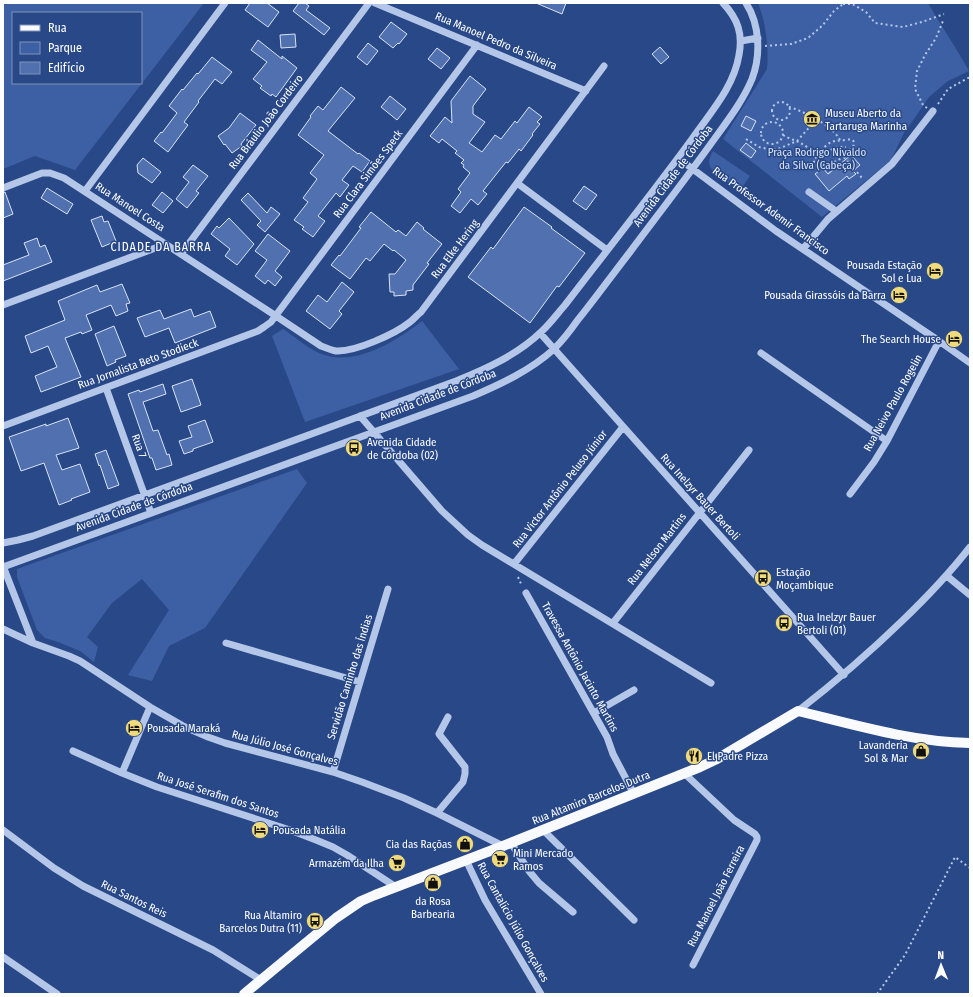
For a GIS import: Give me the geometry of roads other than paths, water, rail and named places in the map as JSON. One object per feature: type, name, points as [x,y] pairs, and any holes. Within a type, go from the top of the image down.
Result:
[{"type":"main road","points":[[798,711],[894,734],[970,744]]},
{"type":"main road","name":"Rua Altamiro Barcelos Dutra","points":[[244,994],[324,927],[348,909],[368,898],[685,774],[717,759],[798,711]]},
{"type":"street","points":[[85,191],[226,3]]},
{"type":"street","name":"Rua Bráulio João Cordeiro","points":[[181,254],[369,3]]},
{"type":"street","name":"Rua Manoel Pedro da Silveira","points":[[375,3],[586,90]]},
{"type":"street","name":"Avenida Cidade de Córdoba","points":[[3,543],[33,536],[476,373],[513,353],[540,333],[561,310],[678,158],[727,87],[734,73],[739,57],[741,41],[738,25],[732,12],[723,3]]},
{"type":"street","name":"Avenida Cidade de Córdoba","points":[[3,566],[473,396],[527,369],[554,349],[581,317],[693,168],[734,112],[743,96],[752,78],[757,60],[758,46],[755,22],[746,3]]},
{"type":"street","points":[[741,41],[758,38]]},
{"type":"street","name":"Rua Clara Simões Speck","points":[[276,316],[477,45]]},
{"type":"street","name":"Rua Elke Hering","points":[[276,316],[321,346],[336,351],[361,346],[387,336],[411,322],[426,306],[604,66]]},
{"type":"street","points":[[803,249],[836,211],[868,186],[892,164],[933,112]]},
{"type":"street","name":"Rua Professor Ademir Francisco","points":[[678,158],[776,231],[940,341],[970,363]]},
{"type":"street","name":"Rua Manoel Costa","points":[[3,188],[42,173],[50,173],[64,178],[276,316]]},
{"type":"street","points":[[517,183],[607,250]]},
{"type":"street","points":[[809,192],[836,211]]},
{"type":"street","points":[[3,305],[166,244]]},
{"type":"street","name":"Rua Jornalista Beto Stodieck","points":[[3,426],[258,331],[271,322],[276,316]]},
{"type":"street","name":"Rua Inelzyr Bauer Bertoli","points":[[540,333],[844,675]]},
{"type":"street","name":"Rua Neivo Paulo Rogelin","points":[[850,494],[874,462],[887,441],[940,341]]},
{"type":"street","points":[[761,353],[887,441]]},
{"type":"street","name":"Rua 7","points":[[106,388],[151,512]]},
{"type":"street","points":[[360,416],[442,511],[468,535],[482,545],[711,683]]},
{"type":"street","name":"Rua Victor Antônio Peluso Júnior","points":[[514,564],[623,427]]},
{"type":"street","name":"Rua Nelson Martins","points":[[613,624],[749,450]]},
{"type":"street","points":[[798,711],[844,675],[892,631],[947,576],[970,547]]},
{"type":"street","points":[[3,566],[33,643]]},
{"type":"street","points":[[947,576],[970,595]]},
{"type":"street","name":"Servidão Caminho das Índias","points":[[333,772],[388,589]]},
{"type":"street","name":"Travessa Antônio Jacinto Martins","points":[[526,593],[607,737],[613,754],[634,794]]},
{"type":"street","name":"Rua Júlio José Gonçalves","points":[[3,629],[33,643],[80,661],[150,707],[185,727],[208,737],[242,748],[333,772],[396,795],[507,844]]},
{"type":"street","points":[[226,643],[360,682]]},
{"type":"street","points":[[594,713],[634,690]]},
{"type":"street","points":[[122,773],[150,707]]},
{"type":"street","points":[[437,813],[463,782],[466,774],[465,767],[440,734],[448,717]]},
{"type":"street","name":"Rua José Serafim dos Santos","points":[[73,751],[157,787],[310,837],[347,855],[396,887]]},
{"type":"street","name":"Rua Manoel João Ferreira","points":[[685,774],[734,820],[755,834],[757,837],[757,840],[693,965]]},
{"type":"street","name":"Rua Santos Reis","points":[[3,830],[54,868],[78,883],[213,950],[261,980]]},
{"type":"street","points":[[544,830],[634,920]]},
{"type":"street","points":[[507,844],[539,882],[574,912]]},
{"type":"street","name":"Rua Cantalício Júlio Gonçalves","points":[[466,860],[485,900],[541,994]]},
{"type":"street","points":[[3,957],[57,994]]},
{"type":"place","name":"Museu Aberto da Tartaruga Marinha","points":[[812,119]]},
{"type":"place","name":"Pousada Estação Sol e Lua","points":[[935,271]]},
{"type":"place","name":"Pousada Girassóis da Barra","points":[[899,295]]},
{"type":"place","name":"The Search House","points":[[954,339]]},
{"type":"place","name":"Avenida Cidade de Córdoba (02)","points":[[354,448]]},
{"type":"place","name":"Estação Moçambique","points":[[763,578]]},
{"type":"place","name":"Rua Inelzyr Bauer Bertoli (01)","points":[[784,623]]},
{"type":"place","name":"Pousada Maraká","points":[[134,728]]},
{"type":"place","name":"Lavanderia Sol & Mar","points":[[921,751]]},
{"type":"place","name":"El Padre Pizza","points":[[694,756]]},
{"type":"place","name":"Pousada Natália","points":[[260,830]]},
{"type":"place","name":"Cia das Raçõas","points":[[465,844]]},
{"type":"place","name":"Mini Mercado Ramos","points":[[500,859]]},
{"type":"place","name":"Armazém da Ilha","points":[[397,863]]},
{"type":"place","name":"da Rosa Barbearia","points":[[433,883]]},
{"type":"place","name":"Rua Altamiro Barcelos Dutra (11)","points":[[315,921]]},
{"type":"district","name":"CIDADE DA BARRA","points":[[161,247]]},
{"type":"park label","name":"Praça Rodrigo Nivaldo da Silva (Cabeça)","points":[[817,158]]}]
